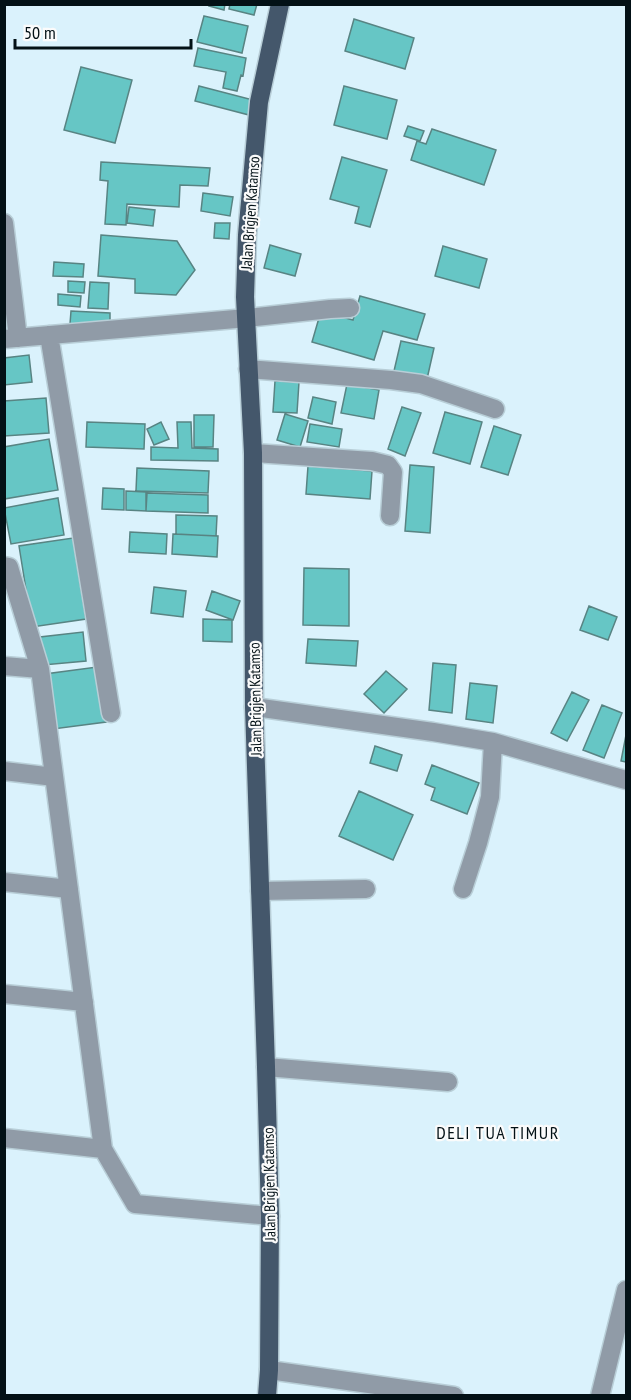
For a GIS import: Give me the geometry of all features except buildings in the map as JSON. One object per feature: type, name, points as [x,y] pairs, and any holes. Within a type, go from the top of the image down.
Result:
[{"type":"main road","name":"Jalan Brigjen Katamso","points":[[267,1395],[270,1216],[254,707],[254,453],[245,297],[247,235],[259,102],[280,4]]},
{"type":"street","points":[[4,223],[11,339],[350,308]]},
{"type":"street","points":[[49,335],[111,713]]},
{"type":"street","points":[[248,369],[421,384],[495,409]]},
{"type":"street","points":[[254,453],[372,461],[388,465],[393,472],[390,516]]},
{"type":"street","points":[[4,566],[9,567],[40,669],[103,1149],[135,1204],[270,1216]]},
{"type":"street","points":[[4,666],[40,669]]},
{"type":"street","points":[[254,707],[493,742],[627,780]]},
{"type":"street","points":[[463,889],[490,797],[493,742]]},
{"type":"street","points":[[4,771],[54,777]]},
{"type":"street","points":[[4,882],[69,889]]},
{"type":"street","points":[[260,891],[366,889]]},
{"type":"street","points":[[4,994],[84,1002]]},
{"type":"street","points":[[266,1067],[448,1082]]},
{"type":"street","points":[[4,1138],[103,1149]]},
{"type":"street","points":[[600,1395],[627,1290]]},
{"type":"street","points":[[269,1370],[454,1395]]},
{"type":"district","name":"DELI TUA TIMUR","points":[[498,1132]]}]
